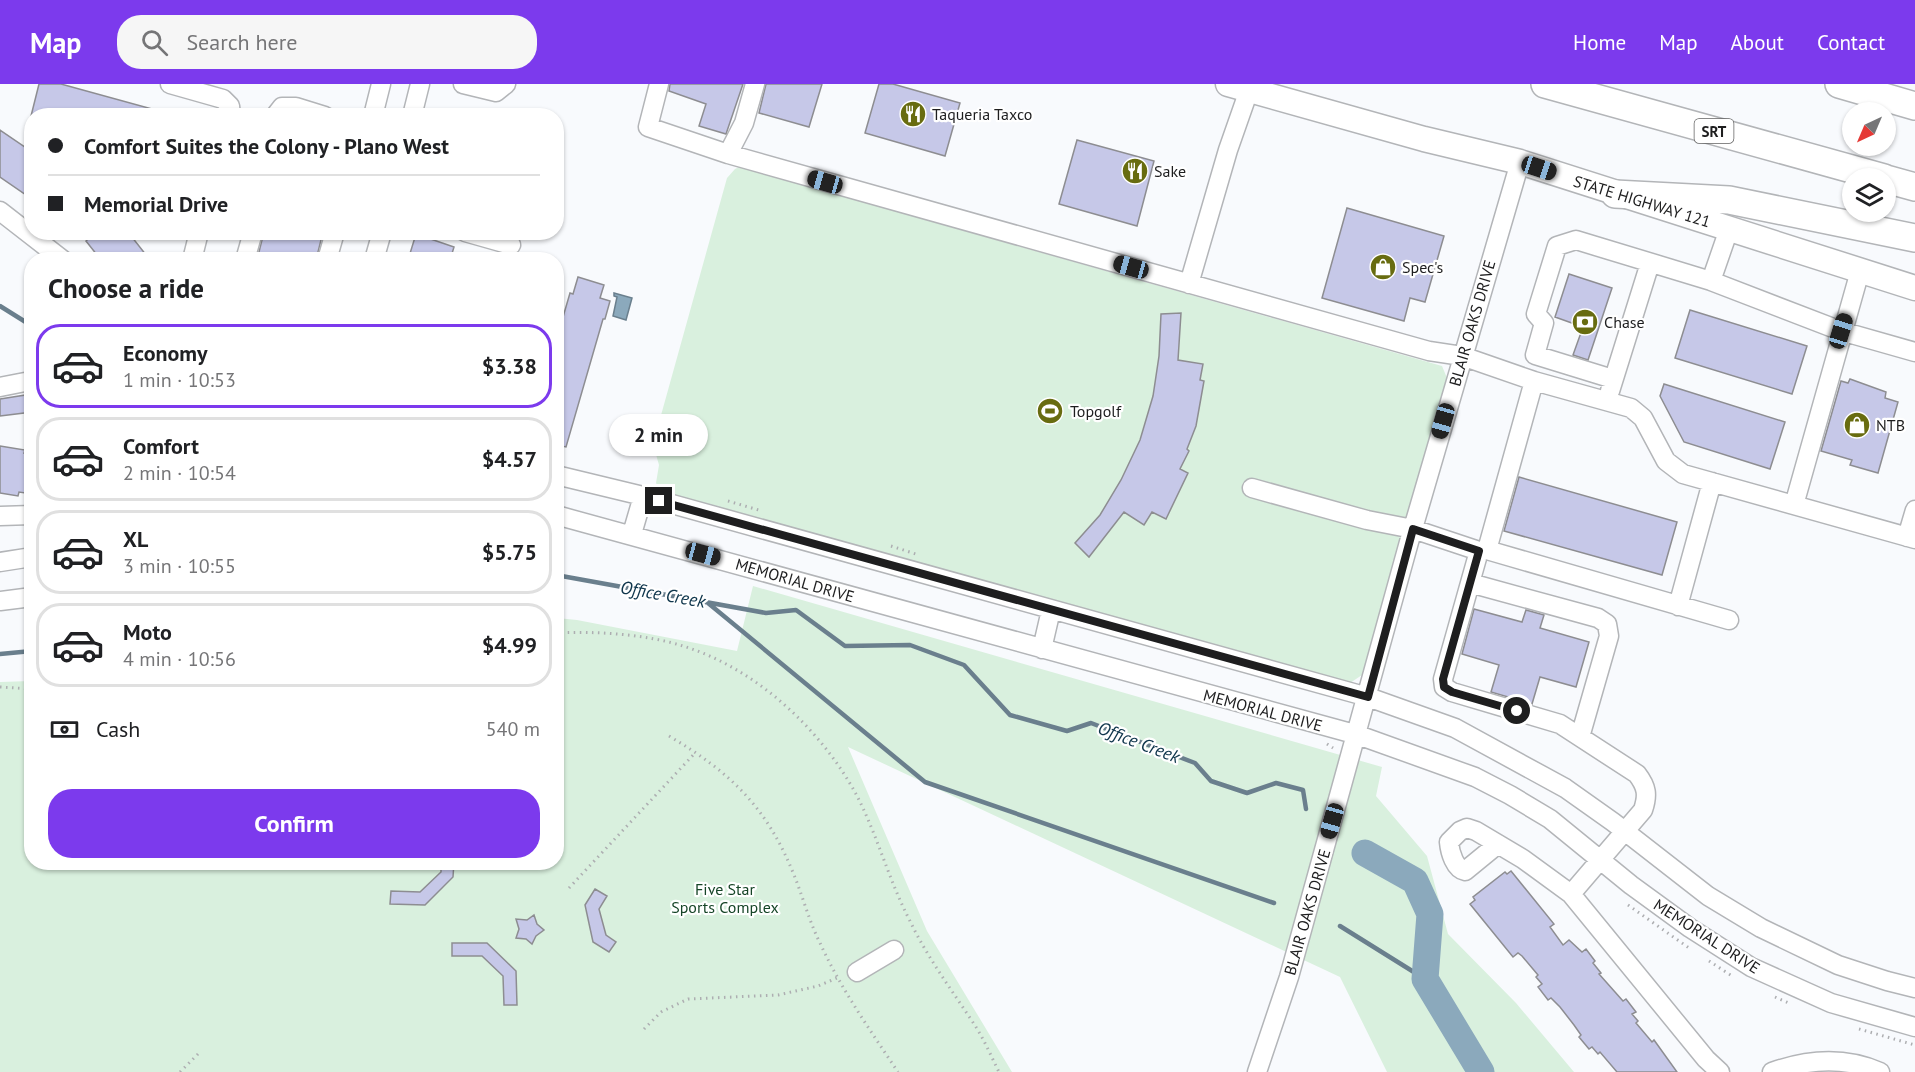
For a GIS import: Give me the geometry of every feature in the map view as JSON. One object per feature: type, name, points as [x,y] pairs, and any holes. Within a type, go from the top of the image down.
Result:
[{"type":"highway","name":"SRT","points":[[1545,84],[1846,168]]},
{"type":"highway","points":[[1839,84],[1915,106]]},
{"type":"highway","name":"SRT","points":[[1896,182],[1915,187]]},
{"type":"highway","points":[[1615,194],[1730,200],[1915,238]]},
{"type":"main road","name":"STATE HIGHWAY 121","points":[[1238,87],[1424,139],[1520,162],[1915,288]]},
{"type":"street","points":[[170,84],[223,99],[230,108]]},
{"type":"street","points":[[375,108],[381,84]]},
{"type":"street","points":[[414,108],[420,84]]},
{"type":"street","points":[[463,84],[496,92],[506,84]]},
{"type":"street","points":[[659,84],[648,127],[728,154],[1429,351],[1462,356],[1534,381],[1631,408],[1643,418],[1666,461],[1683,474],[1911,538],[1915,510]]},
{"type":"street","points":[[728,154],[744,123],[754,84]]},
{"type":"street","points":[[1189,284],[1228,150],[1238,87]]},
{"type":"street","points":[[281,108],[299,108]]},
{"type":"street","name":"BLAIR OAKS DRIVE","points":[[1257,1072],[1289,977],[1462,356],[1520,162]]},
{"type":"street","points":[[0,211],[24,230]]},
{"type":"street","points":[[1711,281],[1729,229]]},
{"type":"street","points":[[37,240],[53,252]]},
{"type":"street","points":[[493,240],[511,245]]},
{"type":"street","points":[[1613,379],[1535,355],[1544,323],[1536,314],[1557,246],[1576,240],[1711,281],[1841,331],[1915,352]]},
{"type":"street","points":[[1607,401],[1650,263]]},
{"type":"street","points":[[1794,505],[1841,331],[1860,271]]},
{"type":"street","points":[[1534,381],[1483,551],[1470,583],[1443,679],[1444,687],[1452,692],[1560,724],[1637,774],[1644,783],[1647,795],[1643,810],[1571,894]]},
{"type":"street","points":[[0,387],[24,382]]},
{"type":"street","name":"MEMORIAL DRIVE","points":[[564,477],[643,496],[1368,697],[1455,728],[1565,788],[1708,896],[1761,928],[1838,965],[1915,988]]},
{"type":"street","points":[[1678,606],[1712,482]]},
{"type":"street","points":[[1252,488],[1367,520],[1413,529],[1483,551],[1730,620]]},
{"type":"street","points":[[632,534],[643,496]]},
{"type":"street","points":[[0,516],[24,515]]},
{"type":"street","name":"MEMORIAL DRIVE","points":[[564,517],[1358,735],[1475,777],[1550,819],[1682,922],[1752,967],[1831,1003],[1915,1027]]},
{"type":"street","points":[[0,562],[24,558]]},
{"type":"street","points":[[1470,583],[1598,618],[1607,624],[1609,636],[1580,737]]},
{"type":"street","points":[[0,601],[24,598]]},
{"type":"street","points":[[1042,649],[1051,610]]},
{"type":"street","points":[[1498,844],[1571,894],[1706,1059],[1720,1072]]},
{"type":"street","points":[[857,972],[894,950]]},
{"type":"street","points":[[1772,1072],[1796,1063],[1817,1060],[1846,1062],[1880,1072]]},
{"type":"path","points":[[564,633],[636,637],[683,645],[717,660],[752,680],[800,719],[842,770],[855,792],[871,825],[910,922],[930,960],[975,1026],[999,1072]]},
{"type":"path","points":[[0,687],[24,688]]},
{"type":"path","points":[[669,736],[696,752],[742,788],[766,818],[781,844],[818,941],[837,978],[898,1072]]},
{"type":"path","points":[[569,888],[696,752]]},
{"type":"path","points":[[644,1029],[661,1012],[688,999],[778,995],[818,986],[837,978]]},
{"type":"path","points":[[180,1072],[201,1051]]},
{"type":"green space","name":"Topgolf","points":[[739,167],[1442,366],[1447,378],[1368,664],[1362,675],[1347,685],[662,494],[656,483],[659,465],[653,444],[727,178]]},
{"type":"green space","name":"Five Star Sports Complex","points":[[753,586],[1382,767],[1376,796],[1427,856],[1448,934],[1516,1003],[1574,1072],[1387,1072],[1340,977],[848,747],[927,931],[1012,1072],[0,1072],[0,682],[24,681],[24,870],[564,870],[564,619],[737,651]]},
{"type":"water","points":[[614,293],[632,298],[626,320],[613,316],[617,297]]},
{"type":"building","points":[[39,84],[61,84],[148,108],[33,108]]},
{"type":"building","points":[[670,84],[743,84],[726,134],[699,126],[706,104],[669,91]]},
{"type":"building","points":[[766,84],[822,84],[809,127],[759,113]]},
{"type":"building","points":[[879,84],[893,84],[960,103],[945,156],[865,133]]},
{"type":"building","points":[[0,130],[24,146],[24,194],[0,177]]},
{"type":"building","points":[[1077,140],[1154,161],[1137,226],[1059,204]]},
{"type":"building","name":"Spec's","points":[[1347,208],[1444,236],[1425,302],[1410,298],[1404,321],[1322,298]]},
{"type":"building","points":[[134,240],[144,252],[95,252],[86,241]]},
{"type":"building","points":[[262,240],[321,240],[318,252],[259,252]]},
{"type":"building","points":[[414,240],[434,240],[454,247],[452,252],[410,252]]},
{"type":"building","name":"Chase","points":[[1569,274],[1612,288],[1588,360],[1573,355],[1583,327],[1555,317]]},
{"type":"building","points":[[578,277],[604,285],[600,298],[610,301],[566,447],[564,447],[564,314],[570,293],[573,294]]},
{"type":"building","points":[[1690,310],[1807,346],[1792,394],[1675,358]]},
{"type":"building","name":"Topgolf","points":[[1181,313],[1178,360],[1203,364],[1200,380],[1204,381],[1196,426],[1187,449],[1189,451],[1180,469],[1188,473],[1166,519],[1152,512],[1144,525],[1124,512],[1089,557],[1075,543],[1100,515],[1121,480],[1140,440],[1153,396],[1159,356],[1161,314]]},
{"type":"building","name":"NTB","points":[[1850,379],[1886,392],[1885,398],[1898,402],[1878,473],[1850,465],[1852,460],[1821,451],[1841,381],[1848,383]]},
{"type":"building","points":[[1664,384],[1785,422],[1770,469],[1684,442],[1660,396]]},
{"type":"building","points":[[24,395],[24,413],[0,416],[0,399]]},
{"type":"building","points":[[0,446],[24,450],[24,493],[19,492],[18,496],[0,493]]},
{"type":"building","points":[[1519,477],[1677,522],[1662,575],[1504,531]]},
{"type":"building","points":[[1474,609],[1522,622],[1526,610],[1544,615],[1540,628],[1589,642],[1576,687],[1540,677],[1532,704],[1491,692],[1499,665],[1462,654]]},
{"type":"building","points":[[441,870],[453,870],[453,877],[425,905],[390,904],[391,891],[420,892]]},
{"type":"building","points":[[1511,871],[1554,924],[1550,927],[1563,945],[1569,940],[1582,952],[1586,949],[1595,961],[1593,963],[1601,973],[1599,974],[1623,1001],[1626,999],[1636,1012],[1632,1014],[1638,1021],[1636,1023],[1652,1042],[1654,1040],[1677,1072],[1617,1072],[1600,1052],[1598,1054],[1592,1047],[1589,1049],[1560,1007],[1551,998],[1548,1000],[1538,987],[1542,984],[1536,977],[1538,975],[1518,953],[1513,957],[1470,904],[1475,900],[1473,897],[1505,872],[1507,874]]},
{"type":"building","points":[[595,889],[607,896],[599,909],[606,935],[616,942],[609,952],[593,942],[585,905]]},
{"type":"building","points":[[534,915],[537,924],[544,930],[536,936],[532,944],[526,939],[516,938],[519,929],[516,919],[527,920]]},
{"type":"building","points":[[452,943],[487,943],[516,971],[517,1005],[504,1005],[503,976],[482,956],[452,956]]},
{"type":"waterway","points":[[0,306],[24,321]]},
{"type":"waterway","name":"Office Creek","points":[[564,576],[766,613],[796,610],[845,646],[910,645],[964,665],[1010,715],[1067,731],[1091,723],[1195,763],[1211,781],[1247,793],[1276,783],[1303,790],[1306,809]]},
{"type":"waterway","points":[[708,603],[925,782],[1274,903]]},
{"type":"waterway","name":"Office Creek","points":[[0,654],[24,652]]},
{"type":"waterway","name":"Office Creek","points":[[1365,853],[1415,881],[1430,914],[1425,979],[1481,1072]]},
{"type":"waterway","points":[[1340,926],[1425,979]]},
{"type":"place","name":"Taqueria Taxco","points":[[913,114]]},
{"type":"place","name":"Sake","points":[[1135,171]]},
{"type":"place","name":"Spec's","points":[[1383,267]]},
{"type":"place","name":"Chase","points":[[1585,322]]},
{"type":"place","name":"Topgolf","points":[[1050,411]]},
{"type":"place","name":"NTB","points":[[1857,425]]},
{"type":"route","points":[[659,501],[692,512],[1368,697],[1413,529],[1479,551],[1443,679],[1444,687],[1452,692],[1517,711]]}]
